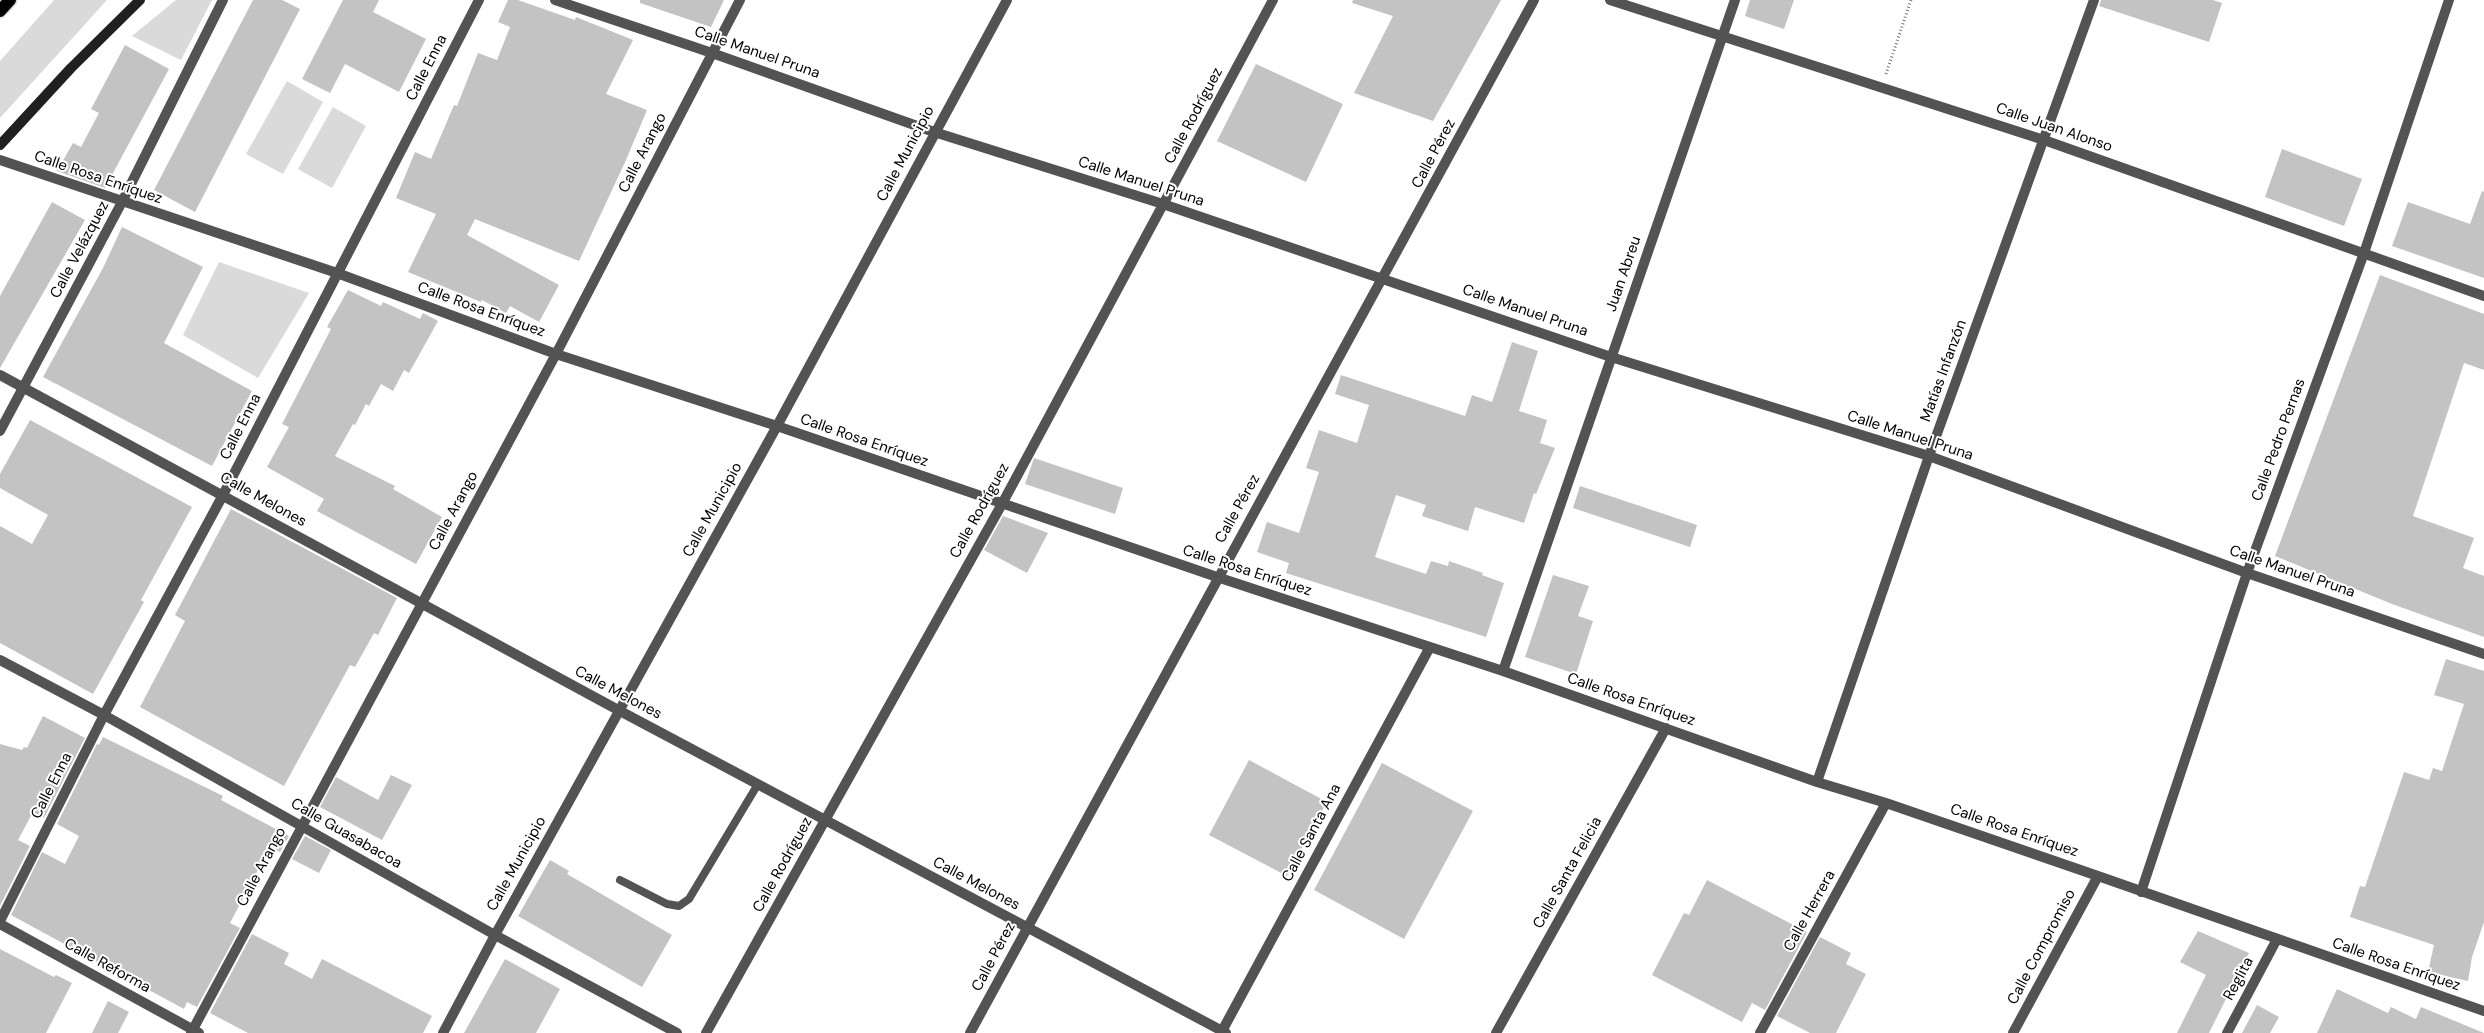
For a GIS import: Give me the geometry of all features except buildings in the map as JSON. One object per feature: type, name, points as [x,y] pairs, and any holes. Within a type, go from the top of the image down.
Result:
[{"type":"main road","points":[[0,11],[10,0]]},
{"type":"main road","points":[[0,145],[71,68],[140,0]]},
{"type":"street","name":"Calle Velázquez","points":[[0,431],[122,202],[223,0]]},
{"type":"street","name":"Calle Enna","points":[[0,923],[104,716],[223,495],[479,0]]},
{"type":"street","name":"Calle Manuel Pruna","points":[[555,0],[712,52],[934,132],[1164,204],[1611,357],[1929,456],[2247,573],[2484,654]]},
{"type":"street","name":"Calle Arango","points":[[195,1032],[301,825],[556,354],[740,0]]},
{"type":"street","name":"Calle Municipio","points":[[443,1033],[494,935],[777,426],[934,132],[1007,0]]},
{"type":"street","name":"Calle Rodríguez","points":[[706,1033],[1002,504],[1273,0]]},
{"type":"street","name":"Calle Pérez","points":[[970,1033],[1217,577],[1384,278],[1534,0]]},
{"type":"street","name":"Calle Juan Alonso","points":[[1610,0],[2044,140],[2484,296]]},
{"type":"street","name":"Juan Abreu","points":[[1503,671],[1734,0]]},
{"type":"street","name":"Matías Infanzón","points":[[1817,782],[1929,456],[2094,0]]},
{"type":"street","name":"Calle Pedro Pernas","points":[[2141,892],[2247,573],[2364,253],[2449,0]]},
{"type":"street","name":"Calle Rosa Enríquez","points":[[0,160],[337,273],[556,354],[777,426],[1217,577],[1503,671],[1817,782],[1886,803],[2484,1011]]},
{"type":"street","name":"Calle Melones","points":[[0,374],[421,604],[1223,1032]]},
{"type":"street","name":"Calle Santa Ana","points":[[1223,1032],[1430,647]]},
{"type":"street","name":"Calle Guasabacoa","points":[[0,660],[301,825],[494,935],[677,1033]]},
{"type":"street","name":"Calle Santa Felicia","points":[[1496,1033],[1666,728]]},
{"type":"street","name":"Calle Herrera","points":[[1760,1033],[1886,803]]},
{"type":"street","name":"Calle Compromiso","points":[[2013,1033],[2098,876]]},
{"type":"street","name":"Calle Reforma","points":[[0,923],[195,1032]]},
{"type":"street","name":"Reglita","points":[[2227,1033],[2277,939]]},
{"type":"lane","points":[[620,880],[668,904],[679,906],[684,903],[689,899],[758,784]]},
{"type":"path","points":[[1881,86],[1911,0]]},
{"type":"shaded area","points":[[54,0],[107,0],[0,118],[0,61]]},
{"type":"shaded area","points":[[176,0],[212,0],[181,60],[132,36]]},
{"type":"shaded area","points":[[287,81],[323,102],[283,174],[246,154]]},
{"type":"shaded area","points":[[333,107],[366,126],[332,188],[298,169]]},
{"type":"shaded area","points":[[219,262],[309,293],[258,378],[183,335]]}]
